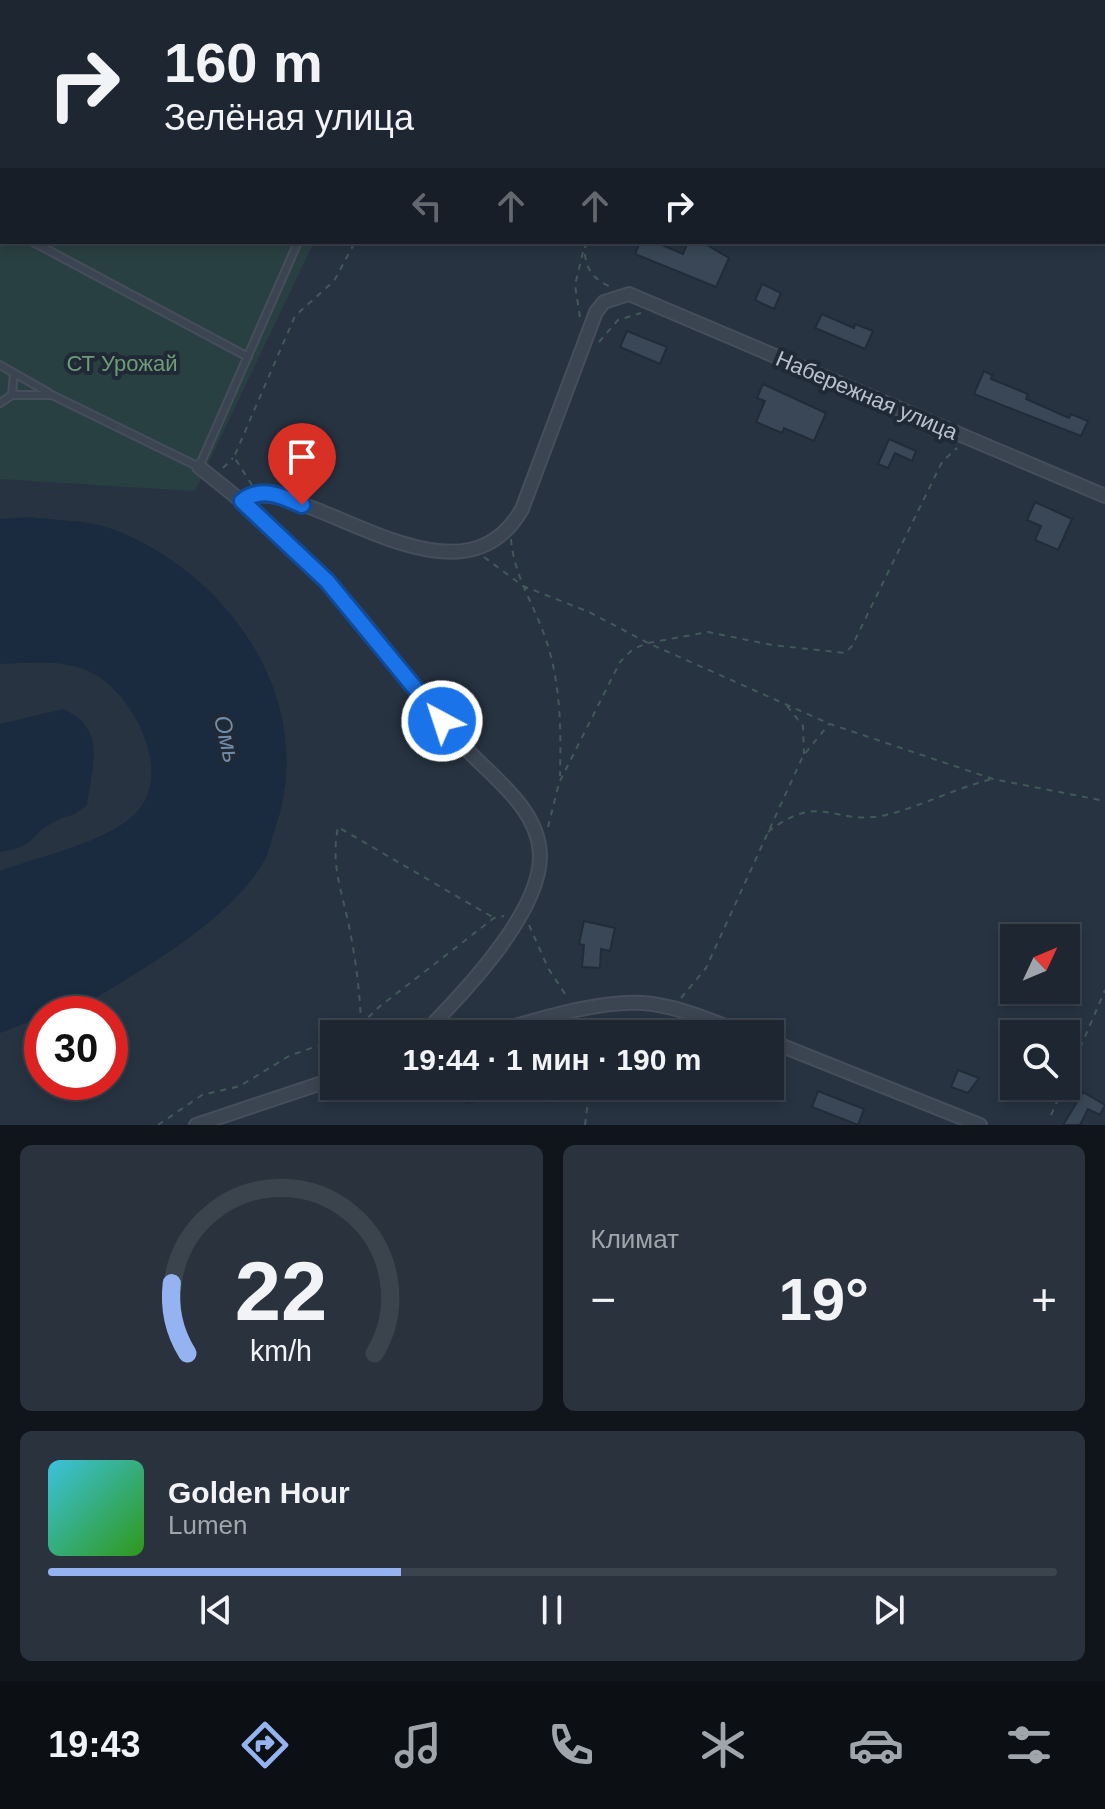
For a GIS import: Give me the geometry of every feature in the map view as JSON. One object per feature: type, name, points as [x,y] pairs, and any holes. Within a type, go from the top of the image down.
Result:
[{"type":"street","name":"Набережная улица","points":[[629,294],[1105,496]]},
{"type":"street","points":[[246,498],[278,495],[376,537],[424,547],[472,551],[510,526],[522,509],[587,333],[604,302],[629,294]]},
{"type":"street","points":[[199,467],[246,498],[327,581],[459,741],[529,819],[537,834],[540,857],[520,914],[461,993],[436,1020]]},
{"type":"street","points":[[545,1020],[615,1004],[671,1007],[708,1020]]},
{"type":"street","points":[[784,1047],[980,1125]]},
{"type":"street","points":[[196,1125],[320,1084]]},
{"type":"lane","points":[[37,244],[248,357]]},
{"type":"lane","points":[[0,365],[52,395],[199,467],[295,244]]},
{"type":"lane","points":[[12,395],[14,373]]},
{"type":"lane","points":[[0,403],[12,395],[52,395]]},
{"type":"path","points":[[214,479],[234,457],[295,316],[334,281],[354,244]]},
{"type":"path","points":[[585,244],[575,285],[577,310],[587,333]]},
{"type":"path","points":[[584,248],[592,273],[601,282],[629,294]]},
{"type":"path","points":[[595,349],[604,332],[618,320],[666,310]]},
{"type":"path","points":[[547,828],[560,781],[620,662],[633,649],[648,643],[722,632],[772,645],[845,653],[852,646],[942,462],[970,439]]},
{"type":"path","points":[[234,457],[247,475],[246,498]]},
{"type":"path","points":[[510,526],[512,553],[547,643],[558,688],[560,781]]},
{"type":"path","points":[[472,551],[523,586],[589,612],[648,643],[830,724],[993,779],[1041,791],[1105,801]]},
{"type":"path","points":[[783,703],[803,726],[803,756]]},
{"type":"path","points":[[671,1007],[691,989],[706,968],[803,756],[830,724]]},
{"type":"path","points":[[767,833],[790,815],[808,810],[881,816],[993,779]]},
{"type":"path","points":[[360,1020],[349,928],[335,874],[333,849],[338,827],[494,918]]},
{"type":"path","points":[[367,1020],[494,918],[520,914],[576,1020]]},
{"type":"path","points":[[1080,1048],[1105,990]]},
{"type":"path","points":[[158,1125],[202,1095],[240,1086],[289,1056],[320,1045]]},
{"type":"path","points":[[585,1125],[588,1100]]},
{"type":"path","points":[[1051,1115],[1058,1100]]},
{"type":"green space","name":"СТ Урожай","points":[[0,244],[313,244],[195,491],[0,479]]},
{"type":"water","name":"Омь","points":[[31,517],[115,530],[157,551],[196,579],[229,612],[255,650],[275,692],[285,736],[286,782],[265,859],[253,878],[226,907],[162,957],[98,996],[24,996],[24,1024],[0,1033],[0,871],[71,848],[124,823],[147,797],[151,778],[145,738],[136,719],[111,686],[96,675],[73,666],[0,664],[0,519]]},
{"type":"water","points":[[63,709],[77,717],[92,737],[94,749],[87,805],[46,827],[22,847],[0,852],[0,724]]},
{"type":"building","points":[[639,244],[660,244],[683,254],[687,244],[705,244],[729,258],[716,287],[635,254]]},
{"type":"building","points":[[762,284],[781,293],[774,309],[755,300]]},
{"type":"building","points":[[822,314],[854,328],[855,324],[873,331],[865,349],[815,328]]},
{"type":"building","points":[[627,331],[667,347],[660,364],[620,347]]},
{"type":"building","points":[[984,371],[992,375],[991,379],[1028,394],[1026,399],[1069,418],[1071,414],[1088,421],[1081,436],[974,394]]},
{"type":"building","points":[[763,384],[826,413],[814,441],[784,428],[782,433],[756,422],[765,401],[757,398]]},
{"type":"building","points":[[889,439],[916,451],[912,461],[895,453],[888,468],[878,464]]},
{"type":"building","points":[[1035,502],[1072,519],[1058,550],[1035,540],[1041,526],[1027,520]]},
{"type":"building","points":[[584,921],[615,928],[610,951],[601,949],[600,968],[582,967],[584,945],[579,944]]},
{"type":"building","points":[[958,1070],[979,1078],[968,1093],[951,1087]]},
{"type":"building","points":[[818,1091],[864,1109],[858,1125],[812,1107]]},
{"type":"building","points":[[1083,1092],[1105,1105],[1100,1115],[1088,1109],[1080,1125],[1063,1125],[1080,1100]]},
{"type":"route","points":[[302,505],[278,495],[259,493],[251,494],[242,501],[327,581],[442,721]]}]
